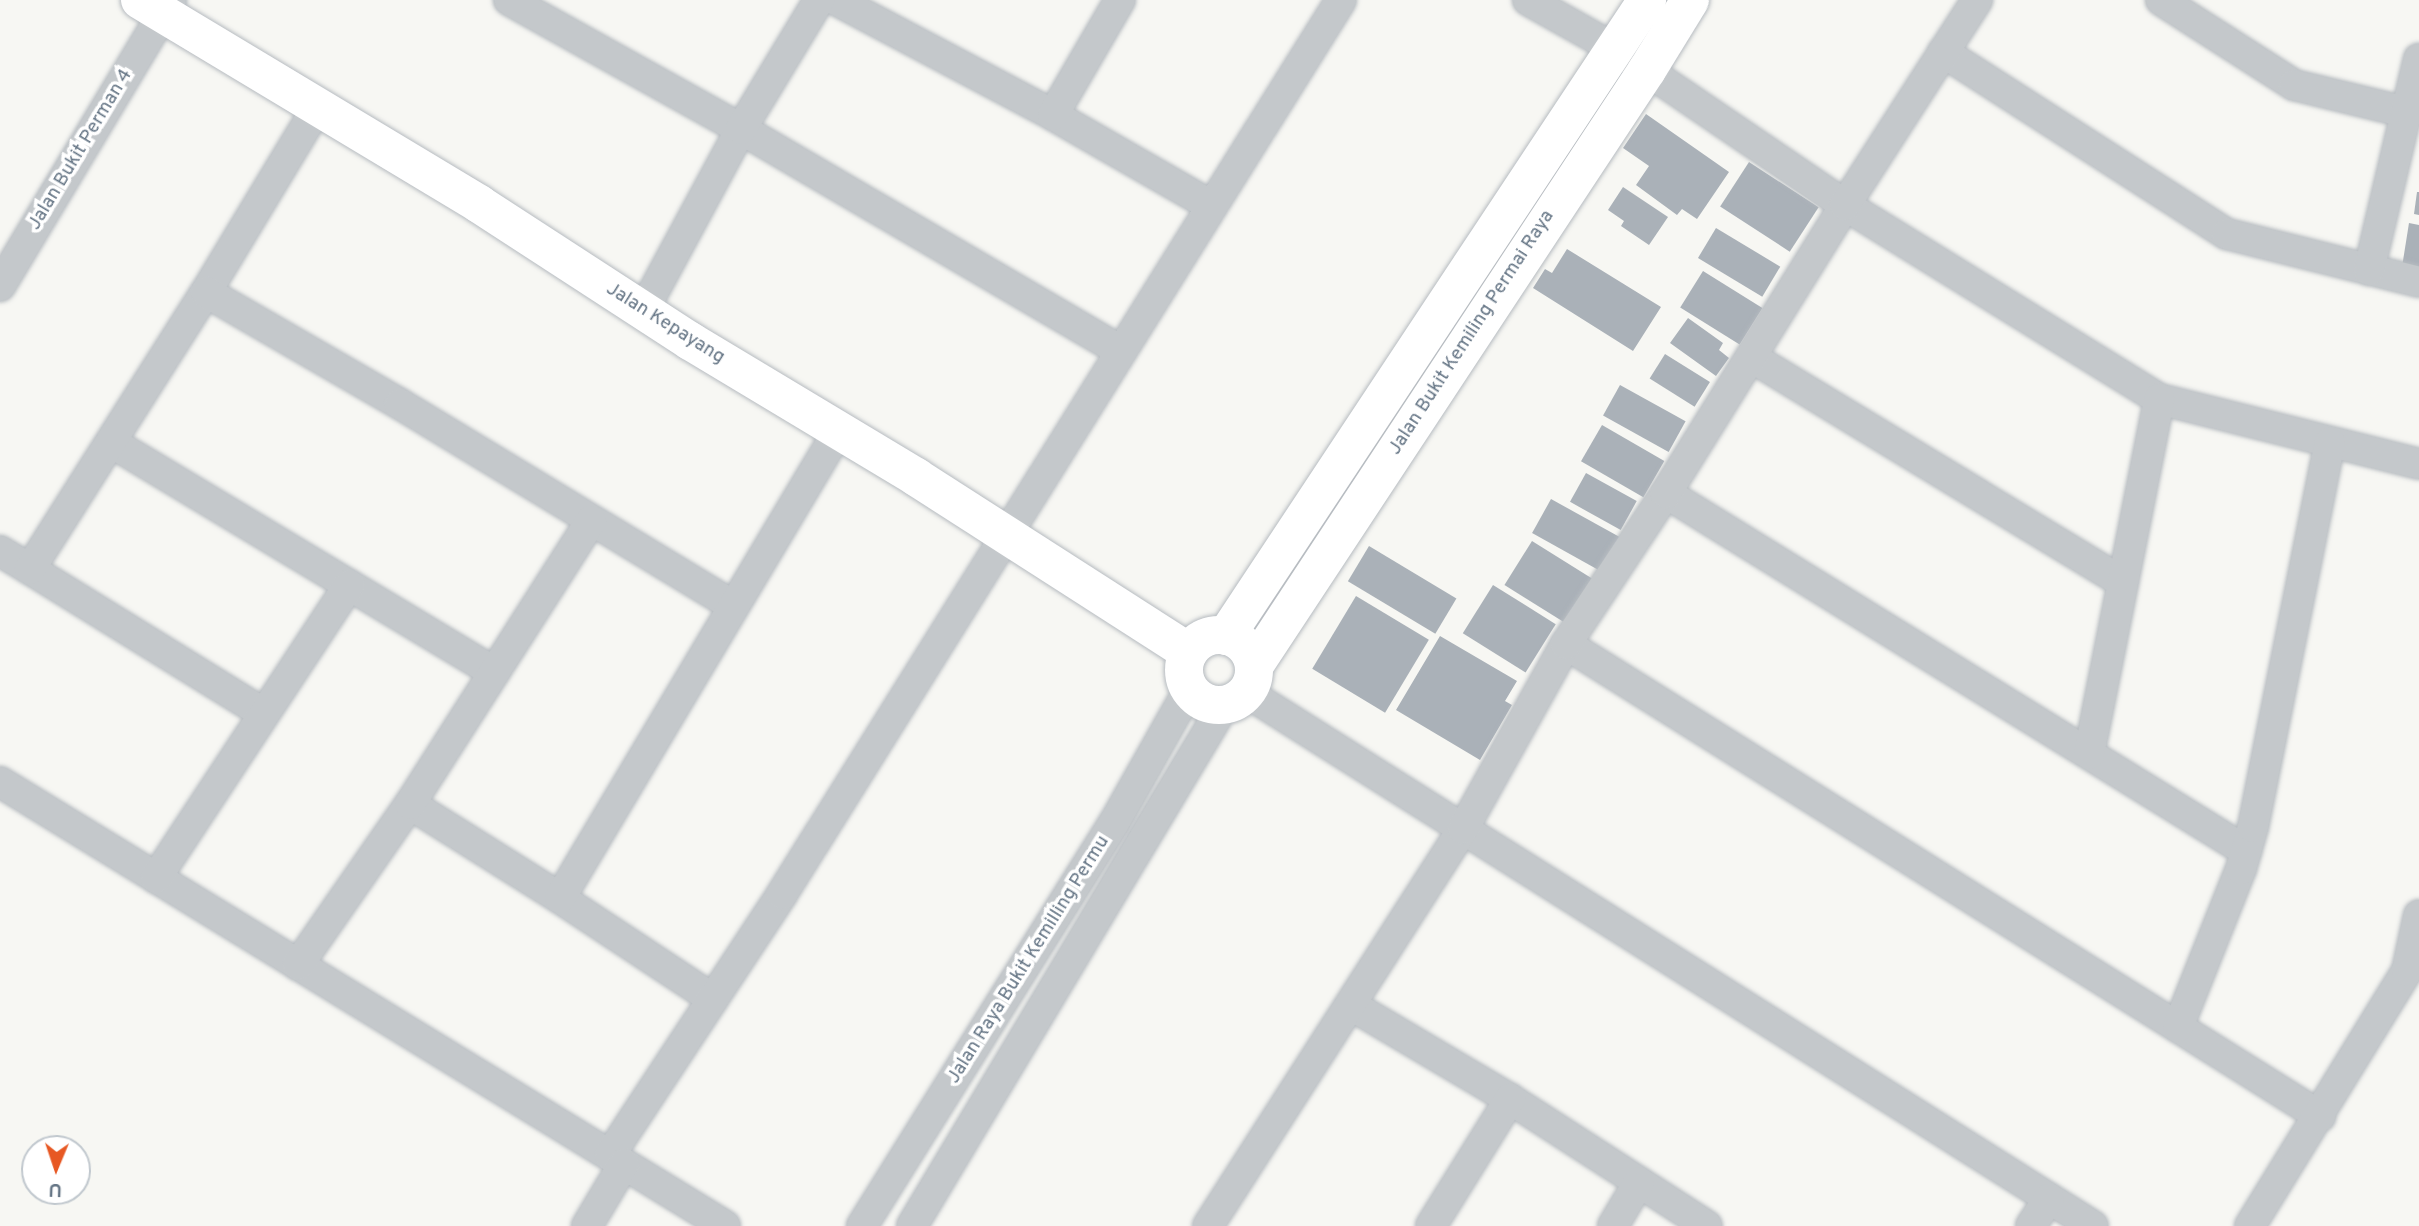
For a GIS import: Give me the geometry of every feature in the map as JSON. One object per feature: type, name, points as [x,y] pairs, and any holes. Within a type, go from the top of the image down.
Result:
[{"type":"street","points":[[509,0],[741,129],[1121,351]]},
{"type":"street","points":[[643,310],[741,129],[819,0]]},
{"type":"street","points":[[836,0],[1053,115],[1212,206]]},
{"type":"street","points":[[1053,115],[1120,0]]},
{"type":"street","points":[[587,1226],[617,1160],[713,999],[1341,0]]},
{"type":"street","points":[[1528,0],[1632,60],[1845,205],[2159,399],[2419,464]]},
{"type":"street","name":"Jalan Bukit Kemiling Permai Raya","points":[[1242,688],[1632,60],[1647,0]]},
{"type":"street","name":"Jalan Bukit Kemiling Permai Raya","points":[[1226,636],[1632,60],[1690,0]]},
{"type":"street","points":[[1208,1226],[1463,829],[1566,644],[1666,492],[1977,0]]},
{"type":"street","points":[[2161,0],[2294,85],[2406,112]]},
{"type":"street","name":"Jalan Kepayang","points":[[158,5],[1189,652]]},
{"type":"street","name":"Jalan Bukit Perman 4","points":[[0,286],[158,5]]},
{"type":"street","points":[[1943,52],[2227,234],[2419,282]]},
{"type":"street","points":[[2369,270],[2419,58]]},
{"type":"street","points":[[30,569],[206,292],[318,106]]},
{"type":"street","points":[[206,292],[733,606]]},
{"type":"street","points":[[1751,357],[2123,582]]},
{"type":"street","points":[[2089,754],[2159,399]]},
{"type":"street","points":[[560,898],[839,430]]},
{"type":"street","points":[[111,442],[494,672]]},
{"type":"street","points":[[2178,1027],[2246,850],[2330,443]]},
{"type":"street","points":[[1666,492],[2246,850]]},
{"type":"street","points":[[298,965],[410,804],[592,521]]},
{"type":"street","points":[[0,551],[263,713]]},
{"type":"street","points":[[156,878],[349,585]]},
{"type":"street","points":[[1211,636],[1226,636],[1239,642],[1249,652],[1242,688],[1210,705],[1189,690],[1184,678],[1184,664],[1189,652],[1198,642],[1211,636]]},
{"type":"street","points":[[1566,644],[2320,1116]]},
{"type":"street","points":[[1242,688],[2093,1226]]},
{"type":"street","name":"Jalan Raya Bukit Kemilling Permu","points":[[912,1226],[1242,688]]},
{"type":"street","name":"Jalan Raya Bukit Kemilling Permu","points":[[862,1226],[1115,823],[1189,690]]},
{"type":"street","points":[[0,782],[725,1226]]},
{"type":"street","points":[[410,804],[560,898],[713,999]]},
{"type":"street","points":[[2250,1226],[2407,971],[2419,915]]},
{"type":"street","points":[[1351,1004],[1510,1099],[1707,1226]]},
{"type":"street","points":[[1431,1226],[1510,1099]]},
{"type":"street","points":[[1613,1226],[1639,1182]]},
{"type":"street","points":[[2031,1226],[2049,1198]]},
{"type":"building","points":[[1646,114],[1729,172],[1697,219],[1682,209],[1677,215],[1636,185],[1649,166],[1623,148]]},
{"type":"building","points":[[1749,162],[1819,207],[1790,252],[1720,206]]},
{"type":"building","points":[[1623,187],[1668,217],[1649,245],[1621,226],[1624,221],[1608,210]]},
{"type":"building","points":[[2419,192],[2419,215],[2414,214]]},
{"type":"building","points":[[2409,223],[2419,225],[2419,270],[2402,267]]},
{"type":"building","points":[[1716,228],[1780,267],[1762,297],[1698,258]]},
{"type":"building","points":[[1567,249],[1661,307],[1633,351],[1533,288],[1545,269],[1552,273]]},
{"type":"building","points":[[1703,271],[1762,308],[1740,345],[1680,307]]},
{"type":"building","points":[[1688,318],[1723,343],[1719,350],[1729,358],[1716,376],[1670,343]]},
{"type":"building","points":[[1665,354],[1710,382],[1695,407],[1650,379]]},
{"type":"building","points":[[1620,385],[1686,421],[1669,452],[1603,416]]},
{"type":"building","points":[[1602,425],[1664,461],[1643,497],[1581,461]]},
{"type":"building","points":[[1586,473],[1637,501],[1621,530],[1570,502]]},
{"type":"building","points":[[1551,499],[1620,537],[1601,571],[1532,533]]},
{"type":"building","points":[[1532,541],[1596,581],[1569,625],[1504,585]]},
{"type":"building","points":[[1369,546],[1456,599],[1435,634],[1348,581]]},
{"type":"building","points":[[1493,585],[1556,624],[1526,673],[1463,633]]},
{"type":"building","points":[[1356,596],[1429,640],[1385,713],[1312,669]]},
{"type":"building","points":[[1440,636],[1517,681],[1505,701],[1512,705],[1480,760],[1396,710]]}]
